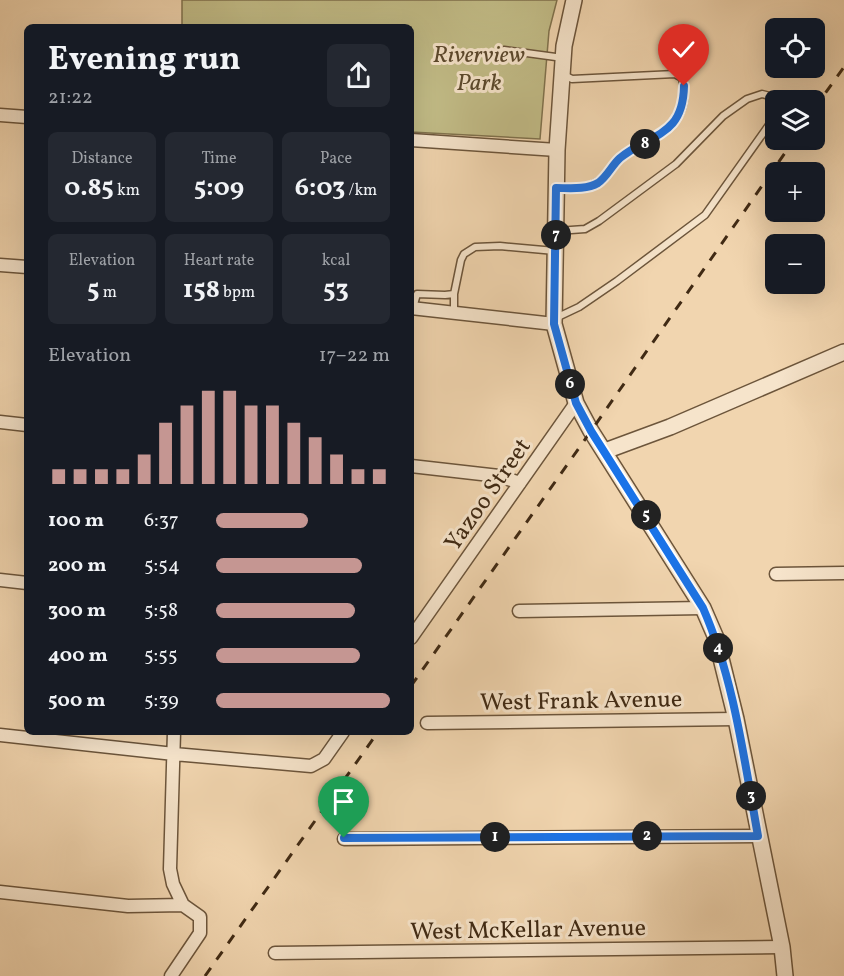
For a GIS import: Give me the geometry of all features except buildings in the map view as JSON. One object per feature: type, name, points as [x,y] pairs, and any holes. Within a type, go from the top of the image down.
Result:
[{"type":"street","points":[[574,0],[563,58],[557,150],[554,324],[576,403],[591,431],[703,608],[716,638],[736,719],[782,947],[785,976]]},
{"type":"street","points":[[0,115],[24,117]]},
{"type":"street","points":[[414,140],[557,150]]},
{"type":"street","points":[[0,265],[24,267]]},
{"type":"street","points":[[414,308],[554,324]]},
{"type":"street","points":[[605,451],[670,427],[844,352]]},
{"type":"street","name":"Yazoo Street","points":[[415,626],[576,403]]},
{"type":"street","points":[[0,422],[24,425]]},
{"type":"street","points":[[414,466],[499,476],[520,483]]},
{"type":"street","points":[[776,574],[844,573]]},
{"type":"street","points":[[0,580],[24,583]]},
{"type":"street","points":[[519,611],[703,608]]},
{"type":"street","name":"West Frank Avenue","points":[[427,723],[736,719]]},
{"type":"street","points":[[0,735],[311,766],[324,759],[341,735]]},
{"type":"street","points":[[171,976],[200,933],[200,917],[183,905],[172,884],[170,869],[174,735]]},
{"type":"street","points":[[344,838],[758,836]]},
{"type":"street","points":[[0,892],[128,906],[183,905]]},
{"type":"street","name":"West McKellar Avenue","points":[[275,953],[782,947]]},
{"type":"lane","points":[[504,50],[563,58]]},
{"type":"lane","points":[[556,188],[585,188],[598,183],[619,159],[668,128],[679,116],[684,101],[682,78],[675,74],[572,80],[562,75]]},
{"type":"lane","points":[[556,231],[585,229],[599,221],[676,164],[723,116],[747,99],[765,95]]},
{"type":"lane","points":[[554,324],[560,316],[579,307],[617,281],[705,215],[765,130]]},
{"type":"lane","points":[[454,313],[454,294],[461,260],[464,254],[475,247],[500,246],[555,252]]},
{"type":"lane","points":[[414,298],[417,294],[445,296],[454,294]]},
{"type":"green space","name":"Riverview Park","points":[[182,0],[557,0],[549,31],[540,139],[414,132],[414,24],[182,24]]},
{"type":"railway","points":[[825,94],[844,67]]},
{"type":"railway","points":[[414,682],[787,150]]},
{"type":"railway","points":[[205,976],[376,735]]},
{"type":"route","points":[[344,838],[758,836],[736,719],[716,638],[703,608],[591,431],[576,403],[554,324],[556,188],[585,188],[598,183],[619,159],[668,128],[679,116],[684,101],[684,86]]}]
